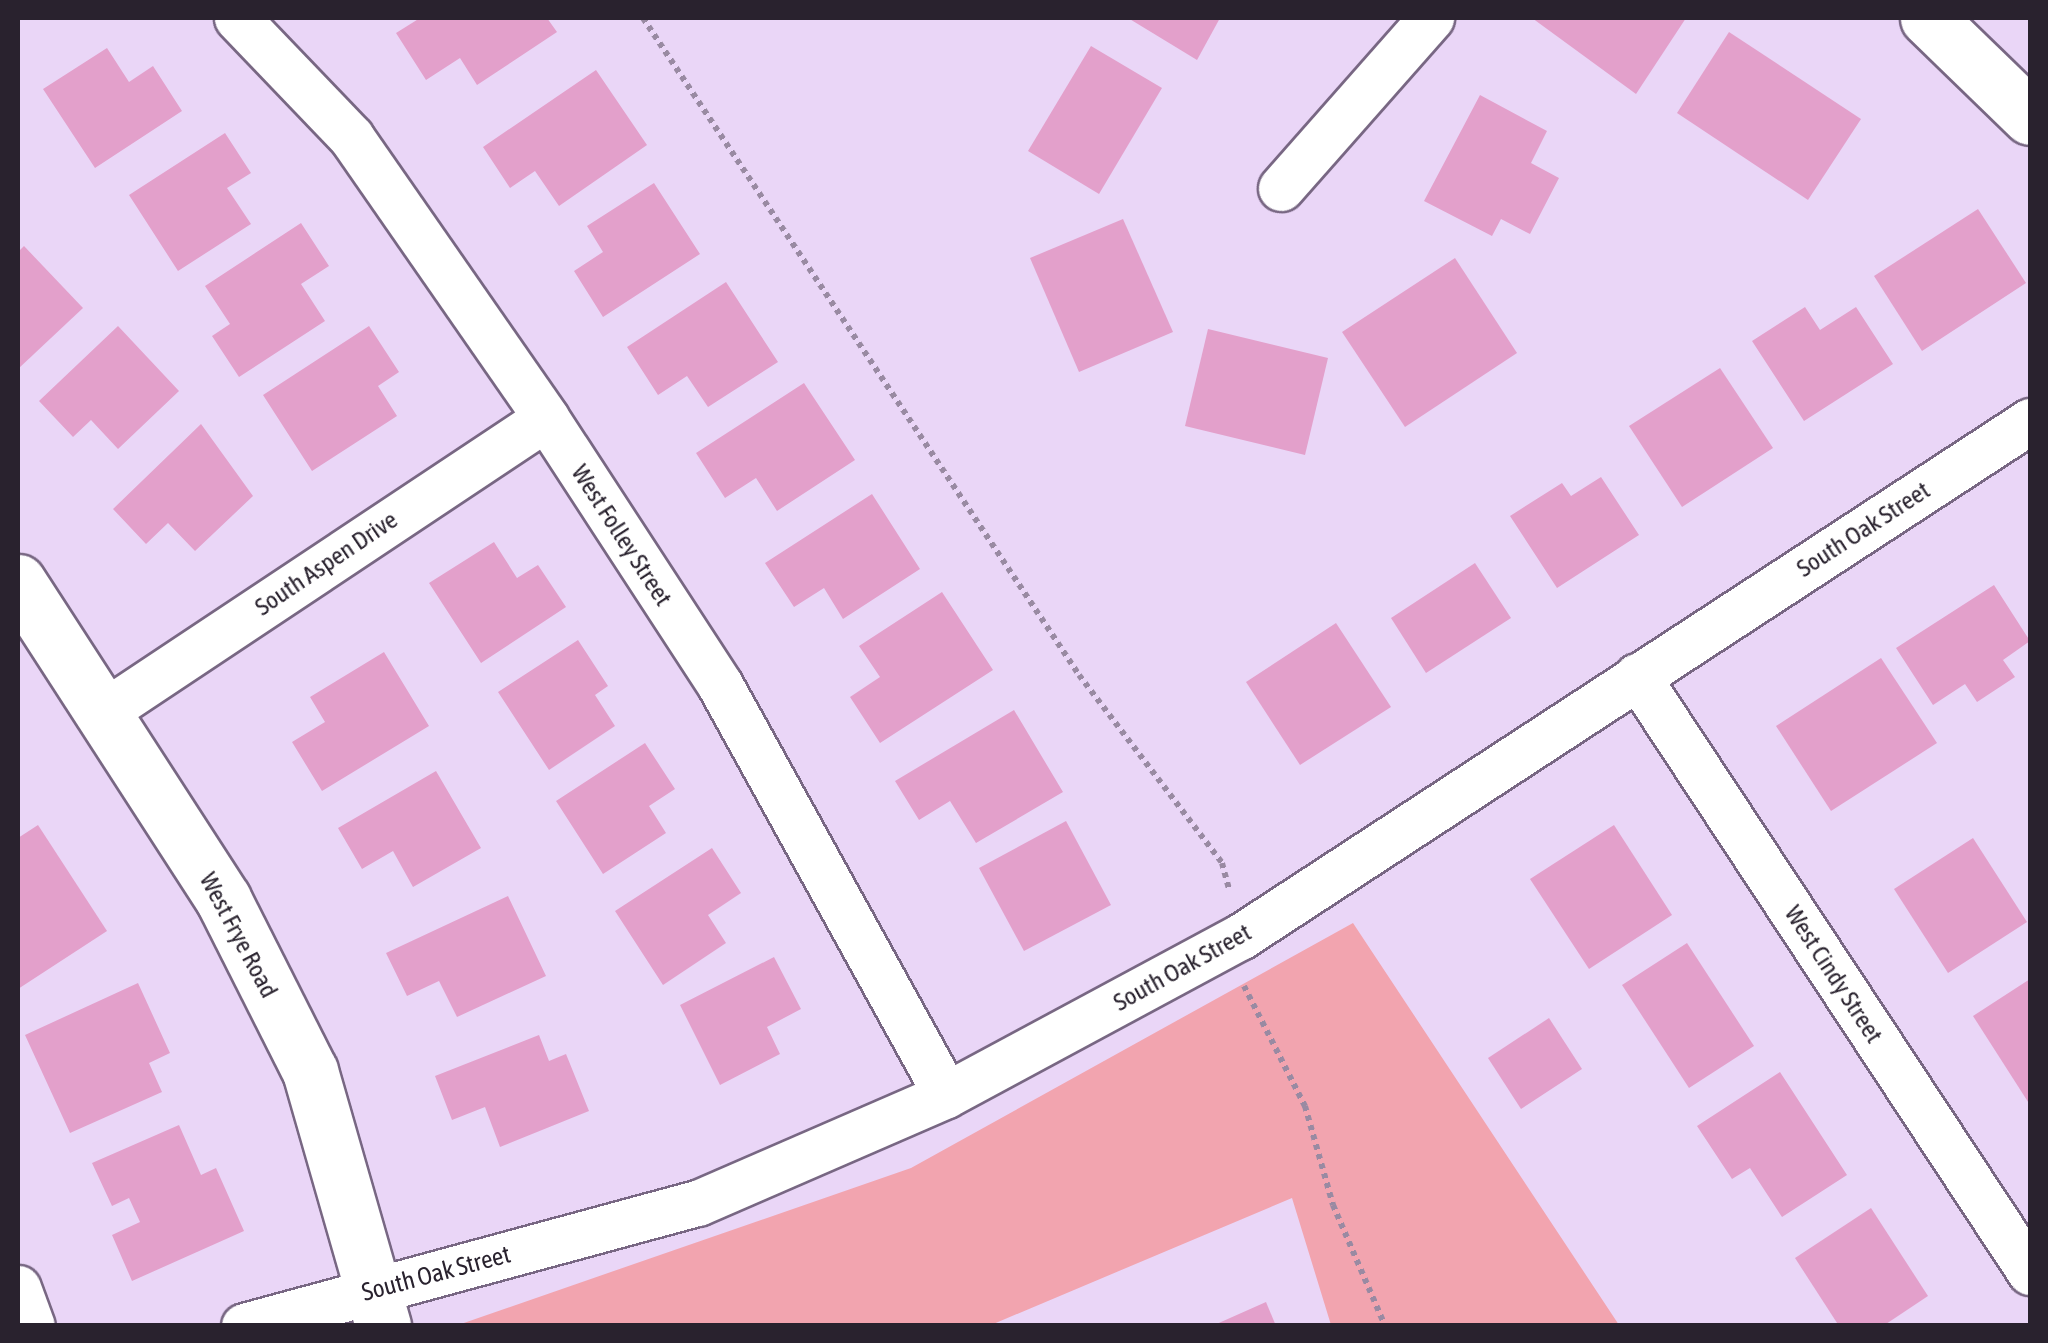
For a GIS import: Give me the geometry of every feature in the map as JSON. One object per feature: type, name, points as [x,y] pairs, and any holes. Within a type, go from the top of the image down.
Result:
[{"type":"street","name":"West Folley Street","points":[[238,18],[350,137],[546,418],[720,685],[946,1095]]},
{"type":"street","points":[[1281,188],[1431,18]]},
{"type":"street","points":[[1928,18],[2030,118]]},
{"type":"street","name":"South Aspen Drive","points":[[107,710],[546,418]]},
{"type":"street","name":"South Oak Street","points":[[244,1326],[379,1307],[698,1202],[946,1095],[1240,937],[2030,421]]},
{"type":"street","name":"West Frye Road","points":[[18,582],[107,710],[223,899],[310,1071],[379,1307]]},
{"type":"street","name":"West Cindy Street","points":[[1636,676],[2030,1272]]},
{"type":"street","points":[[18,1288],[32,1326]]},
{"type":"path","points":[[644,18],[1090,692],[1222,862],[1240,937],[1246,1001],[1305,1106],[1332,1205],[1385,1326]]},
{"type":"shaded area","points":[[1353,923],[1619,1325],[1331,1325],[1292,1198],[991,1325],[458,1325],[911,1168]]},
{"type":"building","points":[[420,18],[547,18],[557,32],[477,85],[460,58],[426,80],[396,33]]},
{"type":"building","points":[[1128,18],[1220,18],[1197,60]]},
{"type":"building","points":[[1532,18],[1686,18],[1636,94]]},
{"type":"building","points":[[1729,32],[1861,119],[1808,200],[1677,113]]},
{"type":"building","points":[[1091,46],[1162,88],[1099,194],[1028,151]]},
{"type":"building","points":[[107,48],[129,82],[153,66],[182,111],[95,168],[43,89]]},
{"type":"building","points":[[596,70],[647,145],[559,206],[535,171],[510,188],[483,147]]},
{"type":"building","points":[[1480,95],[1547,131],[1531,163],[1559,178],[1530,234],[1501,219],[1492,236],[1424,201]]},
{"type":"building","points":[[225,133],[251,173],[227,188],[251,224],[178,271],[129,195]]},
{"type":"building","points":[[654,183],[700,254],[603,317],[574,271],[603,252],[587,226]]},
{"type":"building","points":[[1978,209],[2026,283],[1922,351],[1874,276]]},
{"type":"building","points":[[1123,219],[1173,332],[1079,372],[1030,258]]},
{"type":"building","points":[[301,223],[329,266],[301,284],[325,321],[239,377],[212,336],[230,324],[205,286]]},
{"type":"building","points":[[24,246],[83,308],[18,369],[18,252]]},
{"type":"building","points":[[1455,258],[1517,353],[1405,427],[1342,332]]},
{"type":"building","points":[[726,282],[778,362],[708,407],[687,376],[658,395],[627,347]]},
{"type":"building","points":[[1805,307],[1820,330],[1856,307],[1893,364],[1804,421],[1752,341]]},
{"type":"building","points":[[118,326],[179,391],[118,449],[91,420],[73,437],[39,401]]},
{"type":"building","points":[[369,326],[399,372],[378,386],[397,416],[312,471],[263,395]]},
{"type":"building","points":[[1208,329],[1328,358],[1305,455],[1185,426]]},
{"type":"building","points":[[1720,368],[1773,448],[1682,507],[1629,426]]},
{"type":"building","points":[[804,383],[855,460],[777,511],[756,478],[725,498],[696,453]]},
{"type":"building","points":[[201,424],[253,496],[195,551],[168,523],[146,544],[113,509]]},
{"type":"building","points":[[1601,477],[1639,535],[1557,588],[1510,516],[1562,483],[1571,496]]},
{"type":"building","points":[[872,494],[920,569],[843,619],[824,588],[794,607],[765,563]]},
{"type":"building","points":[[494,542],[517,578],[538,565],[566,607],[481,663],[429,583]]},
{"type":"building","points":[[1475,563],[1511,618],[1426,673],[1391,618]]},
{"type":"building","points":[[1994,585],[2030,641],[2003,660],[2015,677],[1977,702],[1965,684],[1933,705],[1896,648]]},
{"type":"building","points":[[942,592],[993,670],[880,743],[850,697],[880,677],[859,646]]},
{"type":"building","points":[[1336,623],[1391,707],[1300,765],[1246,682]]},
{"type":"building","points":[[578,640],[608,686],[595,695],[615,726],[549,770],[498,692]]},
{"type":"building","points":[[384,652],[429,726],[322,791],[292,742],[325,722],[310,697]]},
{"type":"building","points":[[1881,658],[1937,743],[1831,811],[1776,726]]},
{"type":"building","points":[[1014,710],[1063,792],[976,843],[950,801],[919,820],[895,781]]},
{"type":"building","points":[[645,743],[675,789],[649,806],[666,833],[603,874],[556,801]]},
{"type":"building","points":[[436,771],[481,848],[413,887],[393,851],[362,869],[338,828]]},
{"type":"building","points":[[1066,821],[1111,905],[1024,951],[979,868]]},
{"type":"building","points":[[38,825],[107,931],[18,989],[18,838]]},
{"type":"building","points":[[1614,825],[1672,915],[1589,969],[1530,879]]},
{"type":"building","points":[[1973,838],[2027,922],[1948,973],[1894,889]]},
{"type":"building","points":[[712,848],[741,893],[708,915],[726,943],[663,985],[615,911]]},
{"type":"building","points":[[508,896],[546,976],[457,1017],[439,981],[407,996],[386,953]]},
{"type":"building","points":[[1687,943],[1754,1046],[1689,1088],[1622,985]]},
{"type":"building","points":[[774,957],[801,1009],[767,1027],[780,1054],[720,1085],[680,1005]]},
{"type":"building","points":[[2030,979],[2030,1105],[1973,1016]]},
{"type":"building","points":[[138,983],[170,1053],[149,1063],[162,1092],[70,1133],[25,1035]]},
{"type":"building","points":[[1549,1018],[1582,1069],[1521,1109],[1488,1058]]},
{"type":"building","points":[[539,1035],[549,1061],[566,1054],[589,1111],[500,1147],[485,1107],[452,1120],[435,1076]]},
{"type":"building","points":[[1780,1072],[1847,1175],[1782,1217],[1750,1168],[1732,1179],[1697,1126]]},
{"type":"building","points":[[179,1125],[201,1175],[216,1168],[244,1231],[132,1281],[112,1235],[140,1222],[129,1198],[112,1206],[92,1163]]},
{"type":"building","points":[[1871,1208],[1928,1296],[1883,1326],[1839,1326],[1795,1258]]},
{"type":"building","points":[[1266,1302],[1276,1326],[1212,1326]]}]
